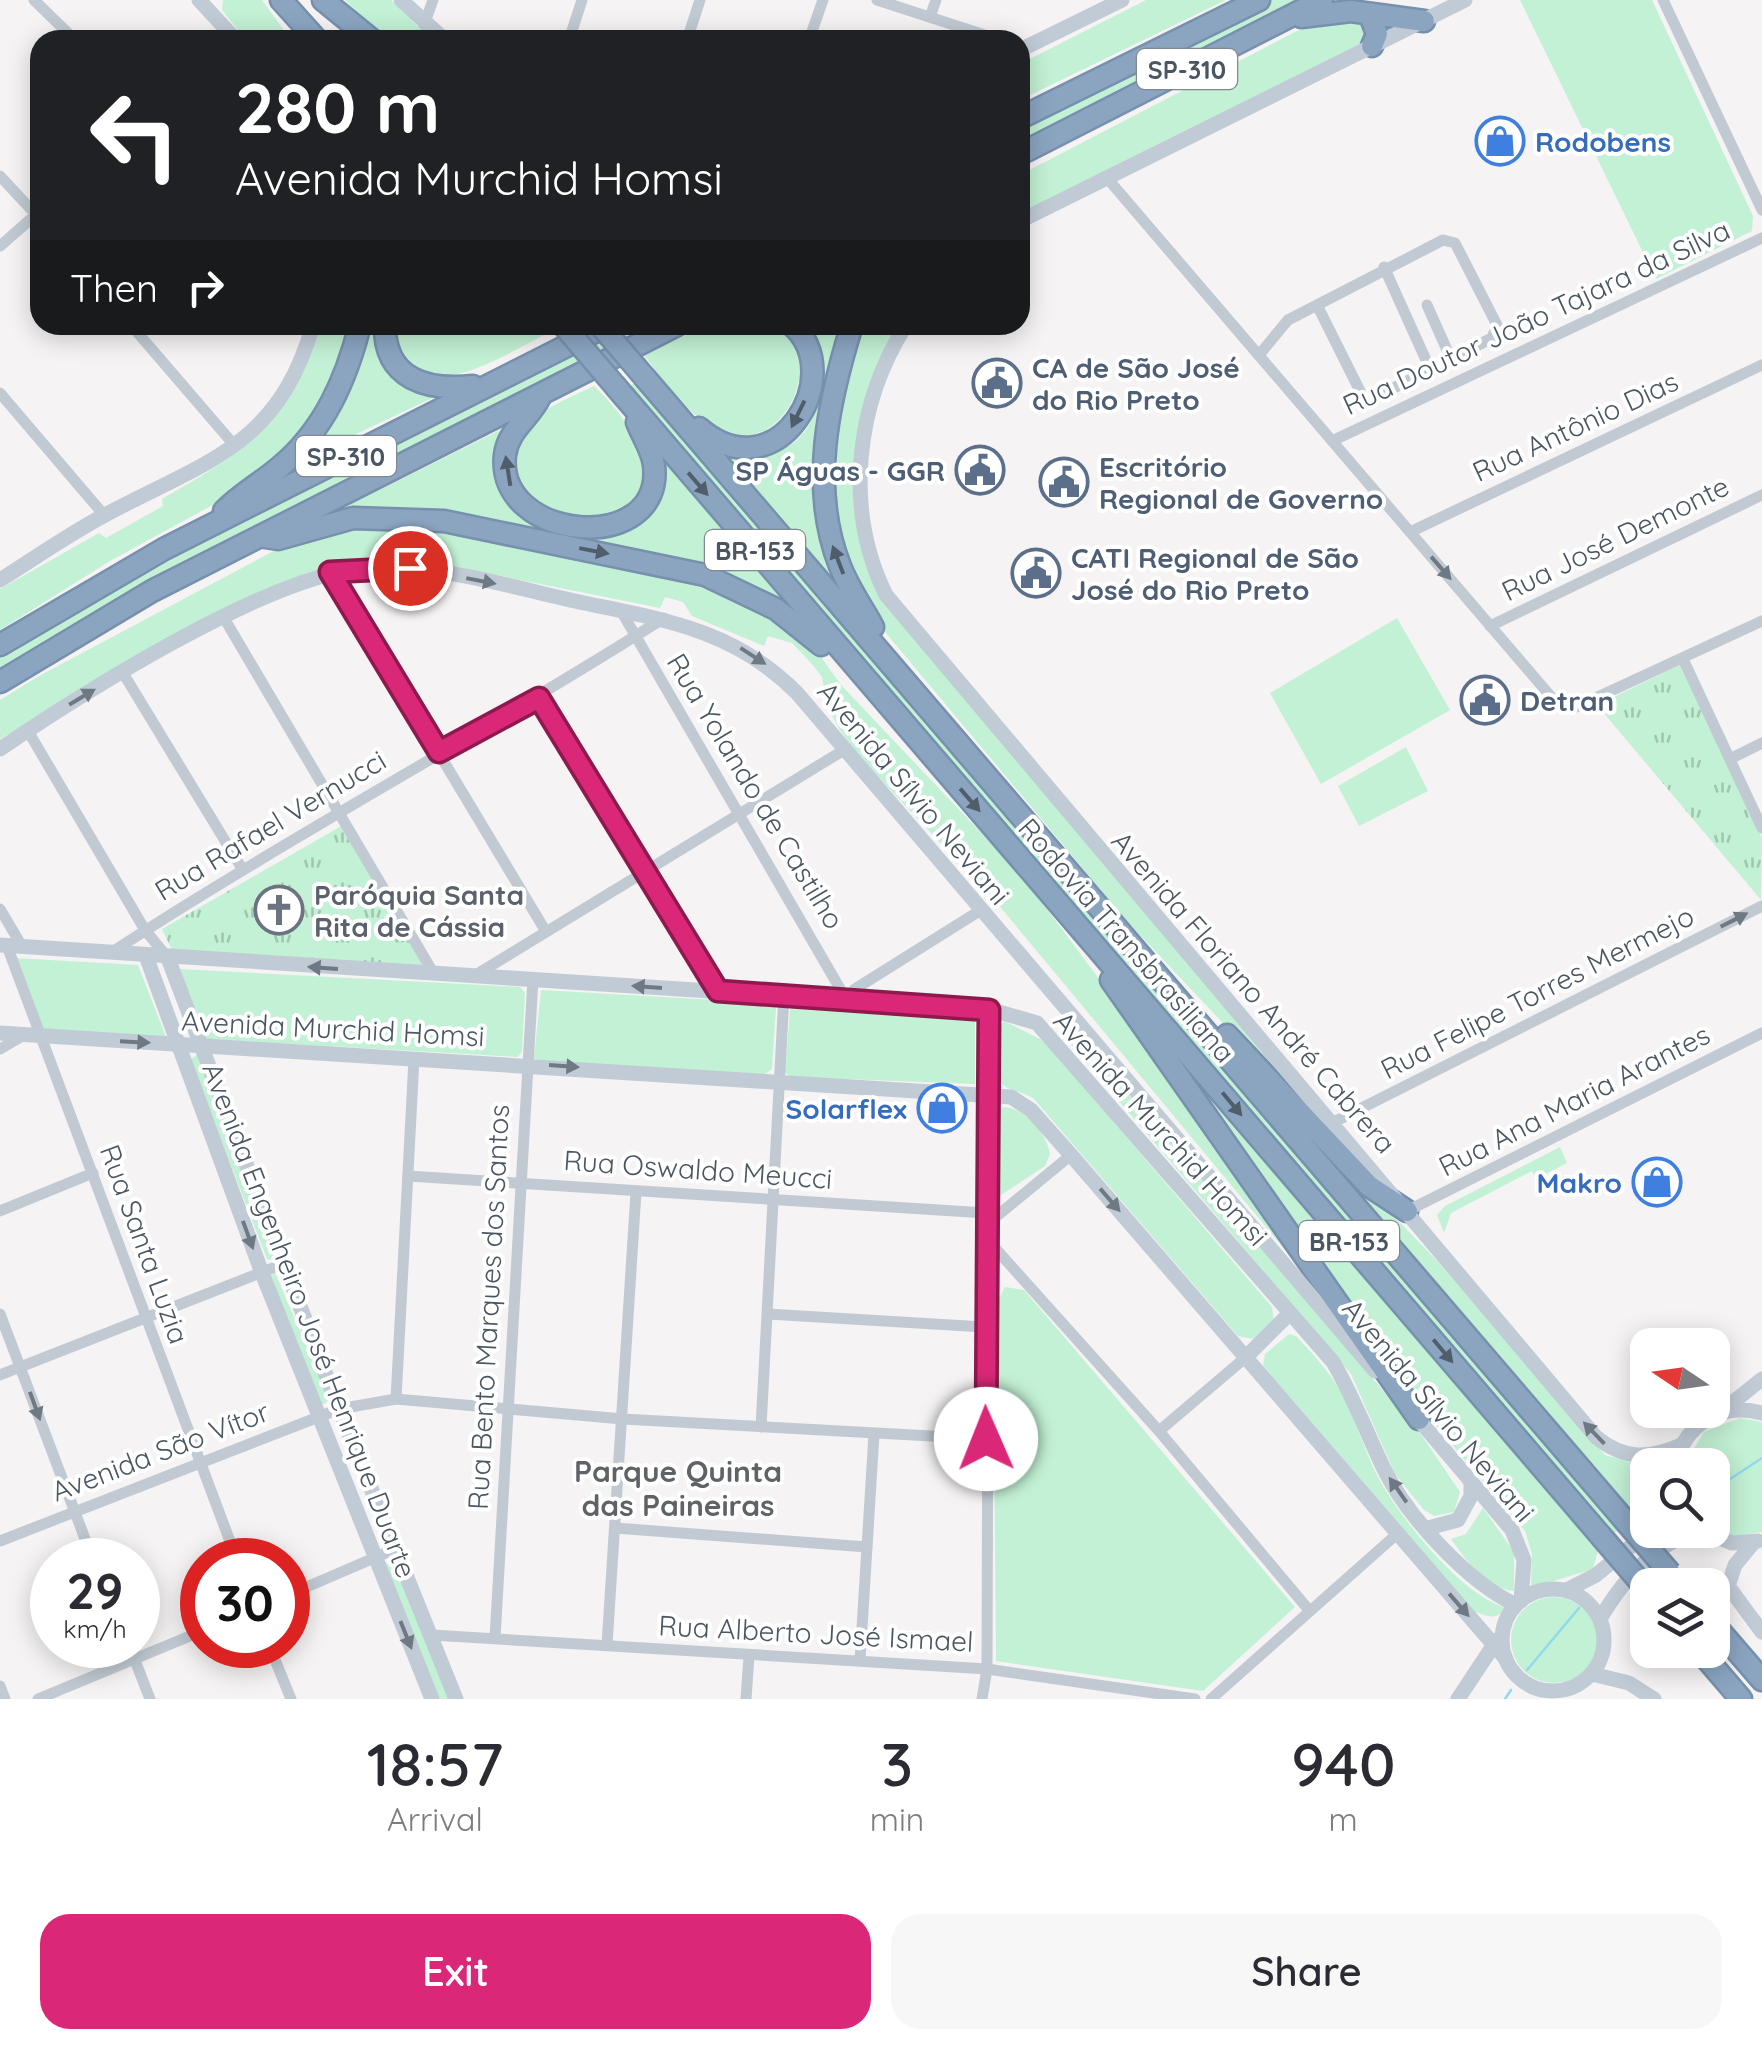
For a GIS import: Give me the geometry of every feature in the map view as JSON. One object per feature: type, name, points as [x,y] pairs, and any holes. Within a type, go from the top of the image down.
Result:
[{"type":"highway","points":[[282,0],[306,30]]},
{"type":"highway","points":[[323,0],[348,30]]},
{"type":"highway","points":[[323,0],[360,30]]},
{"type":"highway","name":"SP-310","points":[[1030,113],[1259,0]]},
{"type":"highway","name":"SP-310","points":[[1030,149],[1322,0]]},
{"type":"highway","points":[[1285,19],[1351,11],[1424,21]]},
{"type":"highway","points":[[1370,15],[1377,34],[1372,46]]},
{"type":"highway","points":[[204,529],[302,446],[340,388],[357,335]]},
{"type":"highway","points":[[386,335],[388,349],[409,377],[441,390],[490,384]]},
{"type":"highway","name":"Rodovia Transbrasiliana","points":[[572,335],[1630,1570]]},
{"type":"highway","name":"SP-310","points":[[0,645],[204,529],[588,335]]},
{"type":"highway","name":"Rodovia Transbrasiliana","points":[[609,335],[1666,1568]]},
{"type":"highway","name":"SP-310","points":[[0,682],[86,626],[657,335]]},
{"type":"highway","points":[[678,415],[724,444],[740,448],[757,448],[786,435],[798,421],[811,373],[807,344],[800,335]]},
{"type":"highway","points":[[849,335],[828,420],[823,461],[829,533],[840,570],[902,676]]},
{"type":"highway","points":[[542,394],[509,440],[505,474],[522,505],[554,522],[596,529],[616,525],[633,517],[645,502],[654,466],[635,410]]},
{"type":"highway","points":[[258,536],[278,539],[354,518],[413,517],[688,571],[740,589],[776,609],[807,630],[852,676],[874,691]]},
{"type":"highway","points":[[1093,943],[1098,961],[1419,1419]]},
{"type":"highway","points":[[1144,956],[1161,966],[1369,1186],[1408,1210]]},
{"type":"highway","points":[[1730,1643],[1762,1680]]},
{"type":"highway","points":[[1706,1668],[1723,1699]]},
{"type":"highway","points":[[1713,1668],[1741,1699]]},
{"type":"main road","points":[[199,0],[227,30]]},
{"type":"main road","points":[[401,0],[431,30]]},
{"type":"main road","points":[[1030,44],[1122,0]]},
{"type":"main road","points":[[1030,216],[1465,0]]},
{"type":"main road","points":[[0,580],[104,516],[184,477],[252,434],[279,403],[298,368],[309,335]]},
{"type":"main road","name":"Avenida Floriano André Cabrera","points":[[901,335],[876,385],[865,428],[859,487],[870,564],[896,608],[1334,1122],[1596,1437],[1626,1455],[1660,1454],[1682,1445]]},
{"type":"main road","name":"Avenida Sílvio Neviani","points":[[0,750],[123,673],[224,618],[330,572],[410,568],[664,618],[728,640],[774,670],[1471,1481],[1520,1547],[1524,1573],[1519,1602]]},
{"type":"main road","name":"Avenida Murchid Homsi","points":[[10,946],[846,999],[989,1010],[1036,1023],[1122,1116],[1332,1362],[1361,1411],[1384,1470],[1428,1528],[1475,1582],[1519,1602]]},
{"type":"main road","name":"Avenida Engenheiro José Henrique Duarte","points":[[146,956],[262,1273],[432,1699]]},
{"type":"main road","name":"Avenida Engenheiro José Henrique Duarte","points":[[168,958],[338,1409],[456,1699]]},
{"type":"main road","points":[[1036,1023],[1048,1021],[1060,1002]]},
{"type":"main road","name":"Avenida Murchid Homsi","points":[[0,1033],[1011,1097],[1031,1110],[1071,1155],[1506,1659]]},
{"type":"main road","points":[[1245,1358],[1288,1315]]},
{"type":"main road","points":[[1730,1404],[1762,1379]]},
{"type":"main road","points":[[1730,1412],[1762,1413]]},
{"type":"main road","points":[[1681,1448],[1694,1428]]},
{"type":"main road","points":[[1428,1528],[1458,1520],[1472,1496],[1471,1481]]},
{"type":"main road","points":[[1730,1541],[1758,1541]]},
{"type":"main road","points":[[1758,1541],[1734,1565],[1728,1586],[1762,1632]]},
{"type":"main road","points":[[1567,1590],[1596,1575],[1630,1547]]},
{"type":"main road","points":[[1600,1619],[1616,1592],[1647,1558],[1664,1548]]},
{"type":"main road","points":[[1458,1699],[1494,1645],[1505,1623],[1519,1602],[1542,1590],[1567,1590],[1583,1598],[1600,1619],[1605,1644],[1592,1674],[1562,1695],[1534,1688],[1520,1679],[1506,1659],[1505,1623]]},
{"type":"main road","points":[[1592,1674],[1629,1683],[1654,1699]]},
{"type":"street","points":[[34,0],[65,30]]},
{"type":"street","points":[[424,25],[433,0]]},
{"type":"street","points":[[572,30],[582,0]]},
{"type":"street","points":[[690,30],[700,0]]},
{"type":"street","points":[[812,30],[822,0]]},
{"type":"street","points":[[876,0],[968,30]]},
{"type":"street","points":[[930,18],[936,0]]},
{"type":"street","points":[[1663,0],[1762,210]]},
{"type":"street","points":[[0,176],[30,206]]},
{"type":"street","points":[[1107,178],[1564,708],[1683,659],[1762,620]]},
{"type":"street","points":[[0,246],[30,222]]},
{"type":"street","name":"Rua Doutor João Tajara da Silva","points":[[1332,441],[1762,238]]},
{"type":"street","points":[[1259,356],[1278,327],[1316,305],[1384,266],[1443,240],[1455,243],[1497,324],[1492,338],[1372,399],[1364,398],[1316,305]]},
{"type":"street","points":[[1384,266],[1430,370]]},
{"type":"street","points":[[1427,305],[1451,359]]},
{"type":"street","points":[[140,335],[234,446]]},
{"type":"street","name":"Rua Antônio Dias","points":[[1410,532],[1762,365]]},
{"type":"street","points":[[0,393],[104,516]]},
{"type":"street","name":"Rua José Demonte","points":[[1490,626],[1762,496]]},
{"type":"street","points":[[330,572],[545,930]]},
{"type":"street","name":"Rua Yolando de Castilho","points":[[620,610],[741,812],[846,999]]},
{"type":"street","points":[[224,618],[434,974]]},
{"type":"street","name":"Rua Rafael Vernucci","points":[[110,954],[241,868],[539,698],[664,618]]},
{"type":"street","points":[[1683,659],[1762,828]]},
{"type":"street","points":[[123,673],[241,868]]},
{"type":"street","points":[[539,698],[718,991]]},
{"type":"street","points":[[28,731],[145,930],[168,958]]},
{"type":"street","points":[[1730,759],[1762,744]]},
{"type":"street","points":[[474,976],[844,750]]},
{"type":"street","name":"Rua Felipe Torres Mermejo","points":[[1334,1122],[1762,906]]},
{"type":"street","name":"Rua Santa Luzia","points":[[0,909],[31,1036],[93,1173],[229,1538]]},
{"type":"street","points":[[846,999],[855,989],[981,910]]},
{"type":"street","points":[[145,930],[146,956]]},
{"type":"street","name":"Rua Bento Marques dos Santos","points":[[495,1638],[533,979]]},
{"type":"street","points":[[761,1427],[784,995]]},
{"type":"street","points":[[982,1699],[987,1668],[984,1327],[989,1010]]},
{"type":"street","name":"Rua Ana Maria Arantes","points":[[1408,1210],[1762,1033]]},
{"type":"street","points":[[0,1050],[31,1036]]},
{"type":"street","points":[[396,1399],[414,1059]]},
{"type":"street","points":[[986,1225],[1071,1155]]},
{"type":"street","points":[[0,1211],[93,1173]]},
{"type":"street","name":"Rua Oswaldo Meucci","points":[[408,1176],[776,1199],[986,1225]]},
{"type":"street","points":[[607,1645],[636,1192]]},
{"type":"street","points":[[986,1225],[1308,1610]]},
{"type":"street","points":[[0,1376],[283,1264]]},
{"type":"street","points":[[0,1314],[84,1538]]},
{"type":"street","points":[[768,1314],[984,1327]]},
{"type":"street","points":[[1160,1431],[1245,1358]]},
{"type":"street","name":"Avenida São Vítor","points":[[0,1541],[338,1409],[396,1399],[623,1419],[986,1439]]},
{"type":"street","points":[[860,1660],[874,1434]]},
{"type":"street","points":[[614,1528],[867,1547]]},
{"type":"street","points":[[1211,1699],[1397,1534]]},
{"type":"street","points":[[310,1586],[394,1549]]},
{"type":"street","name":"Rua Alberto José Ismael","points":[[432,1635],[987,1668],[1195,1699]]},
{"type":"street","points":[[746,1699],[749,1656]]},
{"type":"street","points":[[38,1699],[115,1668]]},
{"type":"street","points":[[138,1668],[150,1699]]},
{"type":"street","points":[[279,1668],[291,1699]]},
{"type":"street","points":[[0,1686],[5,1699]]},
{"type":"green space","points":[[223,0],[262,0],[284,30],[238,30],[222,10]]},
{"type":"green space","points":[[345,0],[391,0],[422,30],[374,30]]},
{"type":"green space","points":[[1146,0],[1226,0],[1030,95],[1030,59]]},
{"type":"green space","points":[[1272,0],[1304,0],[1030,138],[1030,121]]},
{"type":"green space","points":[[1520,0],[1652,0],[1753,216],[1752,231],[1656,279]]},
{"type":"green space","points":[[1342,14],[1370,26],[1364,42],[1030,208],[1030,170],[1295,32]]},
{"type":"green space","points":[[316,335],[353,335],[320,418],[242,489],[110,561],[0,630],[0,589],[99,533],[106,538],[163,506],[162,499],[241,449],[281,410],[309,358]]},
{"type":"green space","points":[[359,335],[380,335],[385,357],[439,395],[297,462]]},
{"type":"green space","points":[[397,335],[544,335],[458,374],[436,376],[417,370],[402,354]]},
{"type":"green space","points":[[604,335],[635,335],[97,611],[0,671],[0,653],[90,598]]},
{"type":"green space","points":[[687,335],[786,335],[794,342],[800,363],[798,386],[788,408],[772,426],[750,435],[724,432],[694,414],[643,354]]},
{"type":"green space","points":[[812,335],[844,335],[819,456],[843,594],[722,451],[775,452],[797,440],[816,410],[820,392],[820,355]]},
{"type":"green space","points":[[859,335],[894,335],[871,384],[860,535],[899,620],[1366,1175],[1125,919],[881,627],[861,588],[837,515],[834,443]]},
{"type":"green space","points":[[638,381],[1620,1529],[1612,1535],[625,389]]},
{"type":"green space","points":[[594,386],[637,442],[644,464],[644,484],[638,499],[609,516],[572,517],[554,513],[535,503],[513,476],[514,456],[526,428],[536,418]]},
{"type":"green space","points":[[502,429],[497,458],[514,507],[622,528],[661,454],[795,613],[690,564],[331,514]]},
{"type":"green space","points":[[367,525],[428,527],[710,585],[773,615],[814,647],[841,685],[1023,877],[1120,1007],[1310,1280],[997,903],[865,763],[828,708],[822,677],[792,643],[768,636],[764,646],[692,616],[683,602],[665,597],[660,608],[461,568],[331,567],[78,694],[0,739],[0,700],[39,676],[302,536]]},
{"type":"green space","points":[[1397,618],[1450,710],[1321,784],[1270,693]]},
{"type":"green space","points":[[1680,665],[1762,838],[1761,900],[1597,705]]},
{"type":"green space","points":[[1406,747],[1428,791],[1359,826],[1338,786]]},
{"type":"green space","points":[[343,825],[424,966],[172,950],[162,929]]},
{"type":"green space","points":[[15,958],[138,965],[166,1037],[40,1031]]},
{"type":"green space","points":[[180,969],[520,987],[525,993],[522,1051],[518,1057],[206,1039]]},
{"type":"green space","points":[[541,990],[770,1003],[776,1008],[772,1069],[765,1074],[540,1061],[534,1058]]},
{"type":"green space","points":[[795,1005],[975,1018],[975,1084],[792,1077],[785,1073],[790,1010]]},
{"type":"green space","points":[[1004,1021],[1044,1041],[1272,1307],[1274,1322],[1253,1339],[1238,1336],[1034,1099],[998,1080],[994,1053]]},
{"type":"green space","points":[[1067,1022],[1422,1436],[1460,1492],[1454,1512],[1434,1516],[1424,1510],[1395,1474],[1351,1374],[1062,1034],[1059,1026]]},
{"type":"green space","points":[[1165,1041],[1593,1544],[1598,1551],[1593,1569],[1531,1588],[1532,1554],[1525,1531],[1403,1387]]},
{"type":"green space","points":[[198,1054],[276,1257],[274,1261],[267,1259],[192,1064],[191,1059]]},
{"type":"green space","points":[[1278,1096],[1439,1263],[1605,1455],[1630,1462],[1630,1511]]},
{"type":"green space","points":[[1002,1107],[1026,1116],[1044,1138],[1050,1154],[1045,1166],[998,1197],[996,1113]]},
{"type":"green space","points":[[1560,1147],[1567,1163],[1536,1179],[1532,1171],[1451,1213],[1444,1233],[1437,1215],[1445,1206]]},
{"type":"green space","points":[[275,1273],[329,1397],[326,1403],[322,1404],[269,1278]]},
{"type":"green space","points":[[1005,1287],[1024,1290],[1295,1607],[1203,1691],[996,1661],[993,1309]]},
{"type":"green space","points":[[1289,1334],[1296,1336],[1336,1384],[1378,1477],[1401,1513],[1452,1572],[1488,1600],[1506,1608],[1499,1615],[1475,1612],[1263,1366],[1265,1354]]},
{"type":"green space","points":[[1740,1418],[1762,1422],[1762,1532],[1730,1534],[1730,1448],[1694,1448],[1704,1432],[1730,1428],[1730,1422]]},
{"type":"green space","points":[[1483,1508],[1514,1552],[1514,1591],[1486,1579],[1451,1539],[1466,1534]]},
{"type":"green space","points":[[386,1563],[394,1564],[449,1699],[436,1699]]},
{"type":"green space","points":[[1554,1597],[1578,1604],[1590,1616],[1597,1640],[1590,1664],[1578,1676],[1554,1683],[1530,1676],[1518,1664],[1511,1640],[1518,1616],[1530,1604]]},
{"type":"waterway","points":[[1730,1479],[1762,1458]]},
{"type":"waterway","points":[[1527,1670],[1579,1608]]},
{"type":"waterway","points":[[1505,1699],[1511,1690]]},
{"type":"place","name":"Rodobens","points":[[1500,141]]},
{"type":"place","name":"CA de São José do Rio Preto","points":[[997,383]]},
{"type":"place","name":"SP Águas - GGR","points":[[980,470]]},
{"type":"place","name":"Escritório Regional de Governo","points":[[1064,482]]},
{"type":"place","name":"CATI Regional de São José do Rio Preto","points":[[1036,573]]},
{"type":"place","name":"Detran","points":[[1485,700]]},
{"type":"place","name":"Paróquia Santa Rita de Cássia","points":[[279,910]]},
{"type":"place","name":"Solarflex","points":[[942,1108]]},
{"type":"place","name":"Makro","points":[[1657,1182]]},
{"type":"district","name":"Parque Quinta das Paineiras","points":[[678,1488]]},
{"type":"route","points":[[410,568],[330,572],[439,752],[539,698],[718,991],[989,1010],[986,1439]]}]
